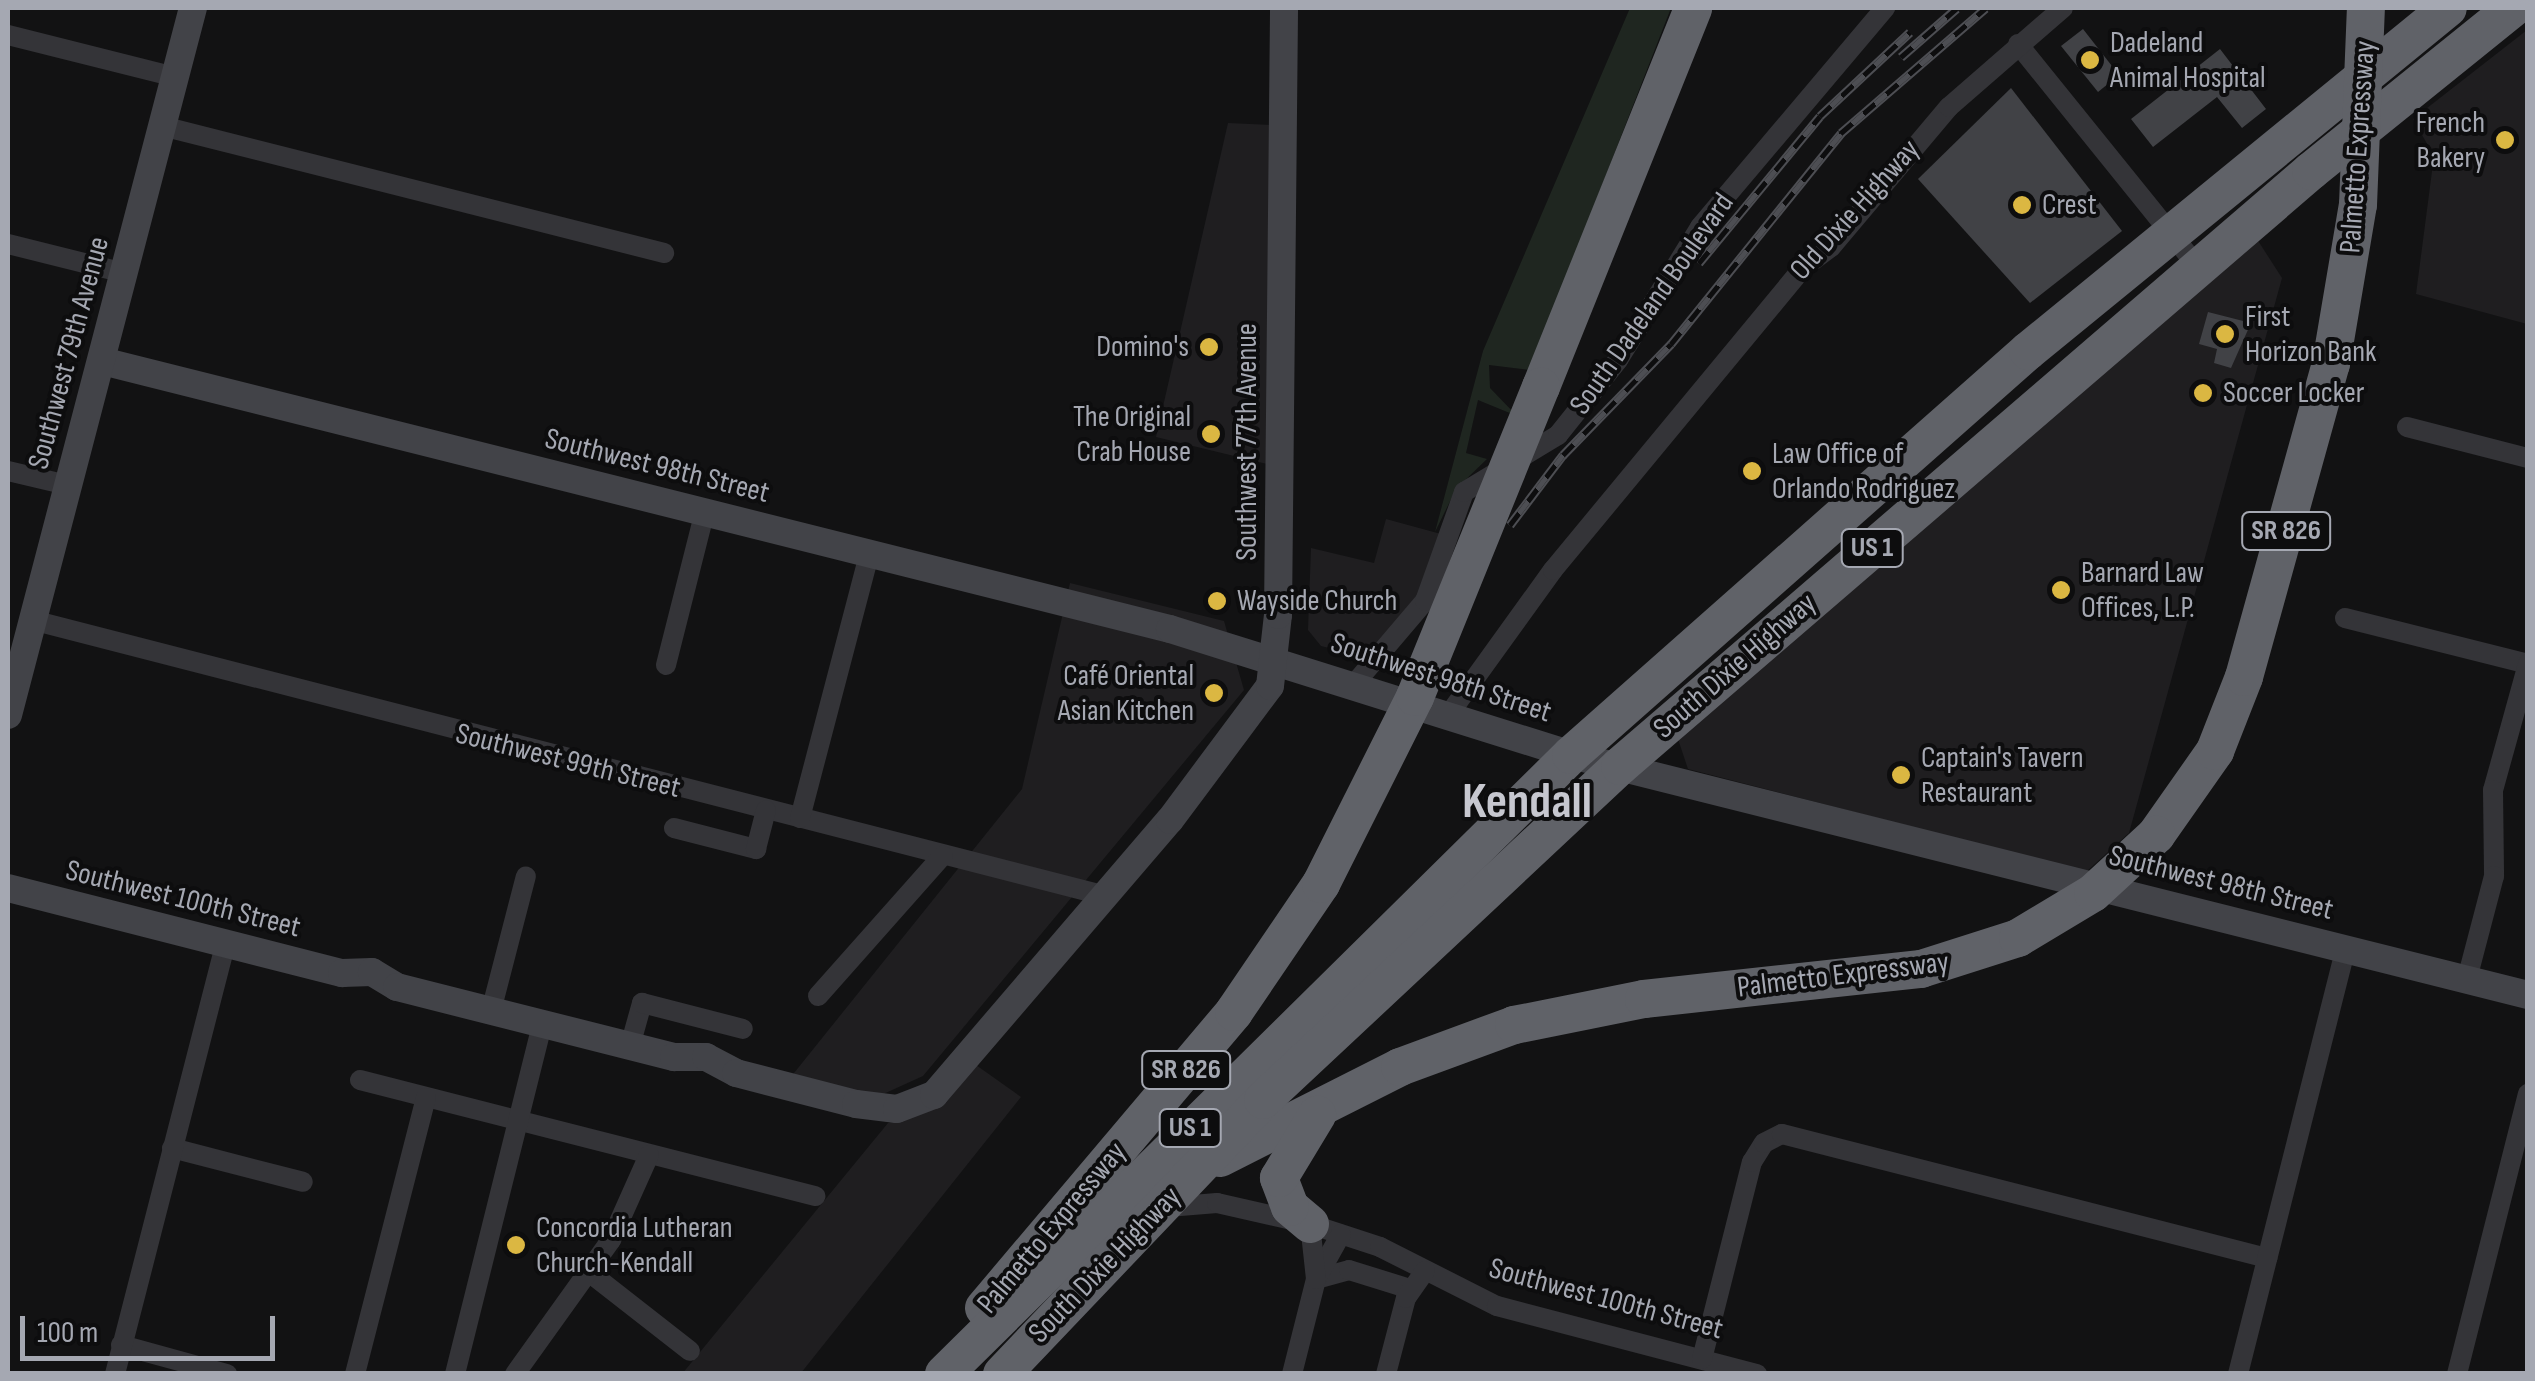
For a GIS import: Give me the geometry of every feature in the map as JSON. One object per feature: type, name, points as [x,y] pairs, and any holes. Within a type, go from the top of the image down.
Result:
[{"type":"highway","name":"Palmetto Expressway","points":[[932,1374],[1234,1012],[1321,884],[1415,697],[1692,8]]},
{"type":"highway","name":"Palmetto Expressway","points":[[1199,1168],[1429,1054],[1543,1018],[1921,969],[2018,938],[2093,893],[2156,835],[2214,751],[2244,677],[2331,364],[2358,205],[2366,8]]},
{"type":"highway","points":[[2418,83],[2424,50],[2448,8]]},
{"type":"highway","name":"South Dixie Highway","points":[[944,1374],[1571,755],[1906,456],[2169,231],[2448,8]]},
{"type":"highway","name":"South Dixie Highway","points":[[1002,1374],[1156,1210],[1620,766],[2198,268],[2513,8]]},
{"type":"highway","points":[[1906,456],[1936,494]]},
{"type":"highway","points":[[1326,1103],[1279,1178],[1290,1207],[1326,1229]]},
{"type":"street","name":"Southwest 79th Avenue","points":[[8,716],[12,681],[102,361],[193,8]]},
{"type":"street","name":"Southwest 77th Avenue","points":[[917,1104],[954,1079],[1249,723],[1275,661],[1283,8]]},
{"type":"street","name":"South Dadeland Boulevard","points":[[1356,682],[1425,601],[1464,492],[1558,436],[1618,360],[1700,227],[1884,8]]},
{"type":"street","name":"Old Dixie Highway","points":[[1447,717],[1665,430],[1880,186],[2018,44],[2063,8]]},
{"type":"street","points":[[8,35],[175,78]]},
{"type":"street","points":[[2018,44],[2198,268]]},
{"type":"street","points":[[162,126],[664,252]]},
{"type":"street","points":[[8,244],[124,273]]},
{"type":"street","name":"Southwest 98th Street","points":[[102,361],[870,552],[1356,682],[1447,717],[1571,755],[2528,995]]},
{"type":"street","points":[[2407,427],[2528,458]]},
{"type":"street","points":[[8,471],[67,486]]},
{"type":"street","points":[[666,665],[705,512]]},
{"type":"street","points":[[800,818],[870,552]]},
{"type":"street","points":[[2346,618],[2528,664],[2493,790],[2494,876],[2467,979]]},
{"type":"street","name":"Southwest 99th Street","points":[[32,620],[1106,896]]},
{"type":"street","points":[[674,828],[756,849],[766,810]]},
{"type":"street","points":[[818,996],[943,854]]},
{"type":"street","points":[[491,1011],[526,876]]},
{"type":"street","name":"Southwest 100th Street","points":[[8,888],[342,973],[372,972],[397,987],[674,1057],[706,1057],[736,1073],[875,1108],[917,1104]]},
{"type":"street","points":[[114,1374],[225,945]]},
{"type":"street","points":[[2238,1374],[2346,948]]},
{"type":"street","points":[[630,1046],[642,1002],[743,1028]]},
{"type":"street","points":[[455,1374],[542,1024]]},
{"type":"street","points":[[360,1080],[815,1196]]},
{"type":"street","points":[[2457,1374],[2528,1094]]},
{"type":"street","points":[[355,1374],[426,1098]]},
{"type":"street","points":[[1702,1359],[1752,1162],[1772,1136],[1797,1134],[2267,1258]]},
{"type":"street","points":[[172,1148],[302,1182]]},
{"type":"street","points":[[514,1374],[589,1272],[629,1208],[648,1155]]},
{"type":"street","name":"Southwest 100th Street","points":[[1156,1210],[1218,1203],[1326,1229],[1511,1311],[1756,1374]]},
{"type":"street","points":[[1292,1374],[1326,1229]]},
{"type":"street","points":[[1316,1279],[1326,1229]]},
{"type":"street","points":[[1316,1279],[1350,1270],[1410,1289]]},
{"type":"street","points":[[1386,1374],[1410,1289],[1425,1271]]},
{"type":"street","points":[[589,1272],[690,1351]]},
{"type":"street","points":[[121,1345],[228,1374]]},
{"type":"shaded area","points":[[1630,8],[1671,8],[1530,370],[1489,365],[1490,388],[1517,416],[1478,400],[1466,453],[1487,459],[1456,489],[1435,532],[1483,351]]},
{"type":"shaded area","points":[[2527,30],[2527,324],[2416,294],[2434,156],[2413,119]]},
{"type":"shaded area","points":[[1228,123],[1273,125],[1267,464],[1156,437]]},
{"type":"shaded area","points":[[2255,236],[2282,278],[2129,833],[2086,872],[1688,769],[1675,730]]},
{"type":"shaded area","points":[[1386,519],[1441,534],[1423,589],[1369,658],[1321,646],[1308,630],[1311,548],[1374,563]]},
{"type":"shaded area","points":[[1070,583],[1224,621],[1244,690],[923,1076],[879,1096],[790,1078],[1022,789]]},
{"type":"shaded area","points":[[976,1065],[1021,1097],[801,1373],[682,1374],[888,1123],[909,1118]]},
{"type":"building","name":"Dadeland Animal Hospital","points":[[2083,29],[2119,75],[2098,92],[2061,46]]},
{"type":"building","points":[[2220,49],[2266,109],[2242,128],[2217,97],[2153,147],[2131,119]]},
{"type":"building","name":"Crest","points":[[2011,88],[2122,231],[2030,303],[1918,179]]},
{"type":"building","name":"First Horizon Bank","points":[[2208,312],[2251,323],[2231,368],[2214,363],[2217,349],[2199,344]]},
{"type":"railway","points":[[1901,57],[1957,8]]},
{"type":"railway","points":[[1510,525],[1563,455],[1671,344],[1841,133],[1986,8]]},
{"type":"railway","points":[[1699,263],[1820,116],[1910,32]]},
{"type":"place","name":"Dadeland Animal Hospital","points":[[2090,60]]},
{"type":"place","name":"French Bakery","points":[[2505,140]]},
{"type":"place","name":"Crest","points":[[2022,205]]},
{"type":"place","name":"First Horizon Bank","points":[[2225,334]]},
{"type":"place","name":"Domino's","points":[[1209,347]]},
{"type":"place","name":"Soccer Locker","points":[[2203,393]]},
{"type":"place","name":"The Original Crab House","points":[[1211,434]]},
{"type":"place","name":"Law Office of Orlando Rodriguez","points":[[1752,471]]},
{"type":"place","name":"Barnard Law Offices, L.P.","points":[[2061,590]]},
{"type":"place","name":"Wayside Church","points":[[1217,601]]},
{"type":"place","name":"Café Oriental Asian Kitchen","points":[[1214,693]]},
{"type":"place","name":"Captain's Tavern Restaurant","points":[[1901,775]]},
{"type":"place","name":"Concordia Lutheran Church-Kendall","points":[[516,1245]]},
{"type":"district","name":"Kendall","points":[[1527,803]]}]
